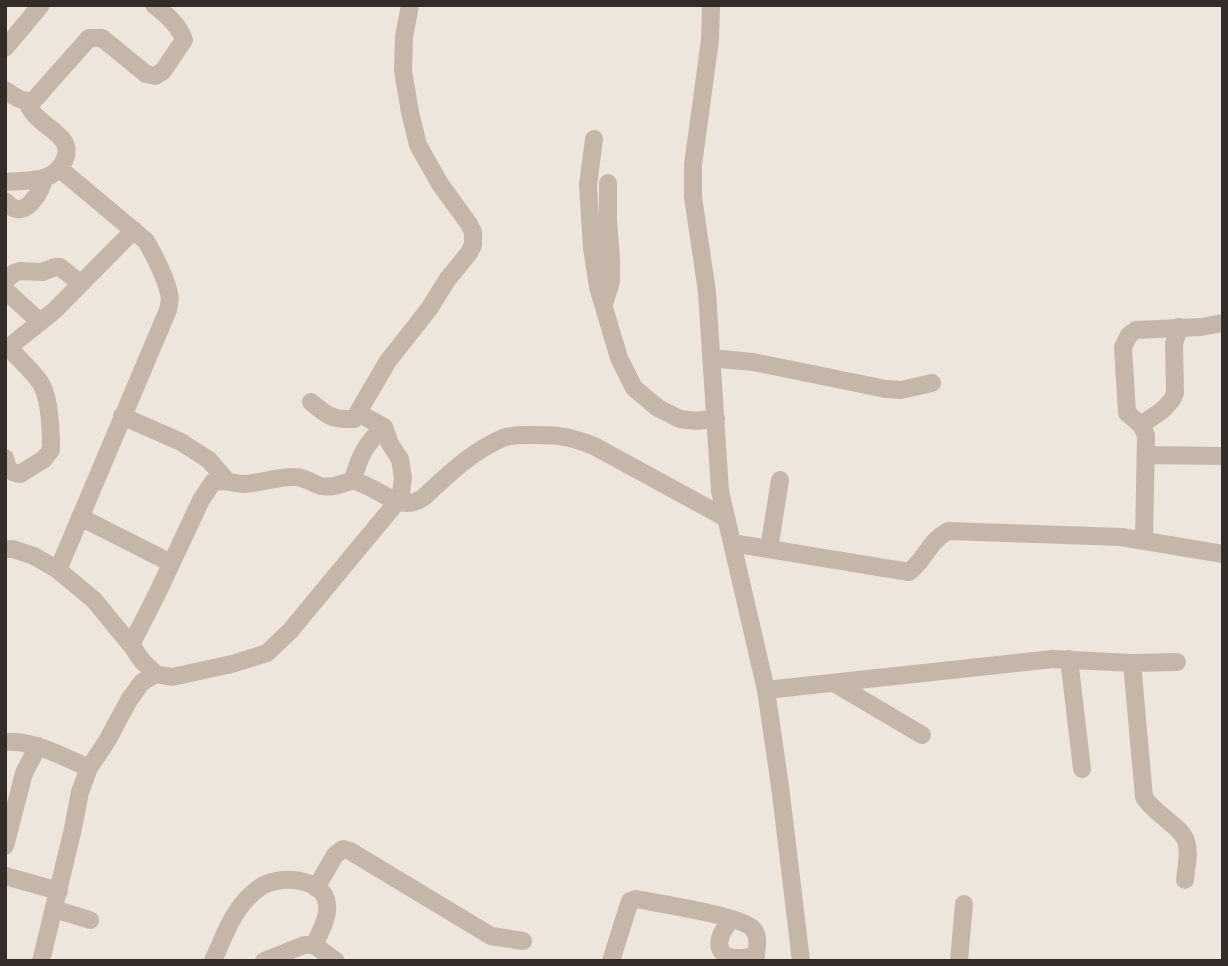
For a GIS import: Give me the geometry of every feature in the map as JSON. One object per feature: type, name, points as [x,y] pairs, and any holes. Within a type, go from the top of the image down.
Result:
[{"type":"street","points":[[5,48],[41,5]]},
{"type":"street","points":[[5,90],[20,100],[34,100],[89,38],[102,38],[146,74],[155,76],[163,71],[184,40],[166,14],[154,5]]},
{"type":"street","points":[[311,402],[330,417],[339,420],[354,419],[388,361],[429,309],[473,245],[473,232],[440,184],[418,145],[403,71],[404,37],[410,5]]},
{"type":"street","points":[[711,5],[710,40],[693,165],[693,197],[707,292],[720,491],[766,690],[801,961]]},
{"type":"street","points":[[5,182],[51,177],[60,169],[66,157],[66,145],[62,138],[29,110],[27,101]]},
{"type":"street","points":[[594,139],[588,185],[594,261],[598,287],[619,358],[634,388],[658,408],[680,419],[697,421],[716,418]]},
{"type":"street","points":[[58,570],[170,300],[146,241],[60,169]]},
{"type":"street","points":[[5,201],[17,209],[27,206],[39,192],[44,179]]},
{"type":"street","points":[[604,304],[611,282],[608,183]]},
{"type":"street","points":[[5,458],[8,469],[20,474],[44,459],[51,450],[44,390],[13,352],[12,346],[54,311],[134,230]]},
{"type":"street","points":[[5,281],[20,271],[42,272],[55,267],[81,284]]},
{"type":"street","points":[[5,290],[40,322]]},
{"type":"street","points":[[1144,540],[1146,435],[1141,425],[1127,413],[1123,347],[1129,335],[1136,330],[1201,327],[1223,323]]},
{"type":"street","points":[[1141,425],[1173,400],[1174,344],[1179,327]]},
{"type":"street","points":[[711,358],[753,362],[886,389],[901,390],[932,383]]},
{"type":"street","points":[[5,549],[34,556],[58,570],[94,600],[143,662],[156,674],[173,677],[267,653],[290,631],[397,502],[401,493],[403,478],[400,459],[390,444],[384,427],[358,413]]},
{"type":"street","points":[[122,416],[181,442],[209,460],[226,480]]},
{"type":"street","points":[[353,480],[369,440],[384,427]]},
{"type":"street","points":[[131,645],[201,500],[213,482],[226,480],[248,484],[292,476],[321,486],[335,486],[353,480],[397,502],[408,504],[417,502],[464,461],[504,437],[559,435],[594,446],[726,518]]},
{"type":"street","points":[[1146,455],[1223,456]]},
{"type":"street","points":[[769,549],[780,480]]},
{"type":"street","points":[[80,517],[170,563]]},
{"type":"street","points":[[732,543],[909,572],[917,565],[935,538],[948,531],[1121,537],[1222,548]]},
{"type":"street","points":[[766,690],[1053,659],[1177,662]]},
{"type":"street","points":[[1069,659],[1082,769]]},
{"type":"street","points":[[1132,663],[1144,797],[1149,806],[1178,829],[1185,840],[1188,854],[1185,880]]},
{"type":"street","points":[[41,961],[72,833],[79,792],[89,768],[129,700],[142,682],[156,674]]},
{"type":"street","points":[[834,683],[922,734]]},
{"type":"street","points":[[5,742],[16,741],[38,746],[89,768]]},
{"type":"street","points":[[5,846],[24,773],[38,746]]},
{"type":"street","points":[[316,888],[335,855],[343,849],[491,936],[523,941]]},
{"type":"street","points":[[5,876],[56,900],[90,920]]},
{"type":"street","points":[[213,961],[236,910],[260,886],[287,879],[307,882],[324,893],[328,906],[325,922],[314,946]]},
{"type":"street","points":[[611,961],[630,901],[636,899],[732,919],[747,924],[754,930],[757,938],[755,958],[731,960],[722,954],[718,943],[722,929],[732,919]]},
{"type":"street","points":[[959,961],[964,904]]},
{"type":"street","points":[[264,961],[304,945],[314,946],[336,961]]}]
